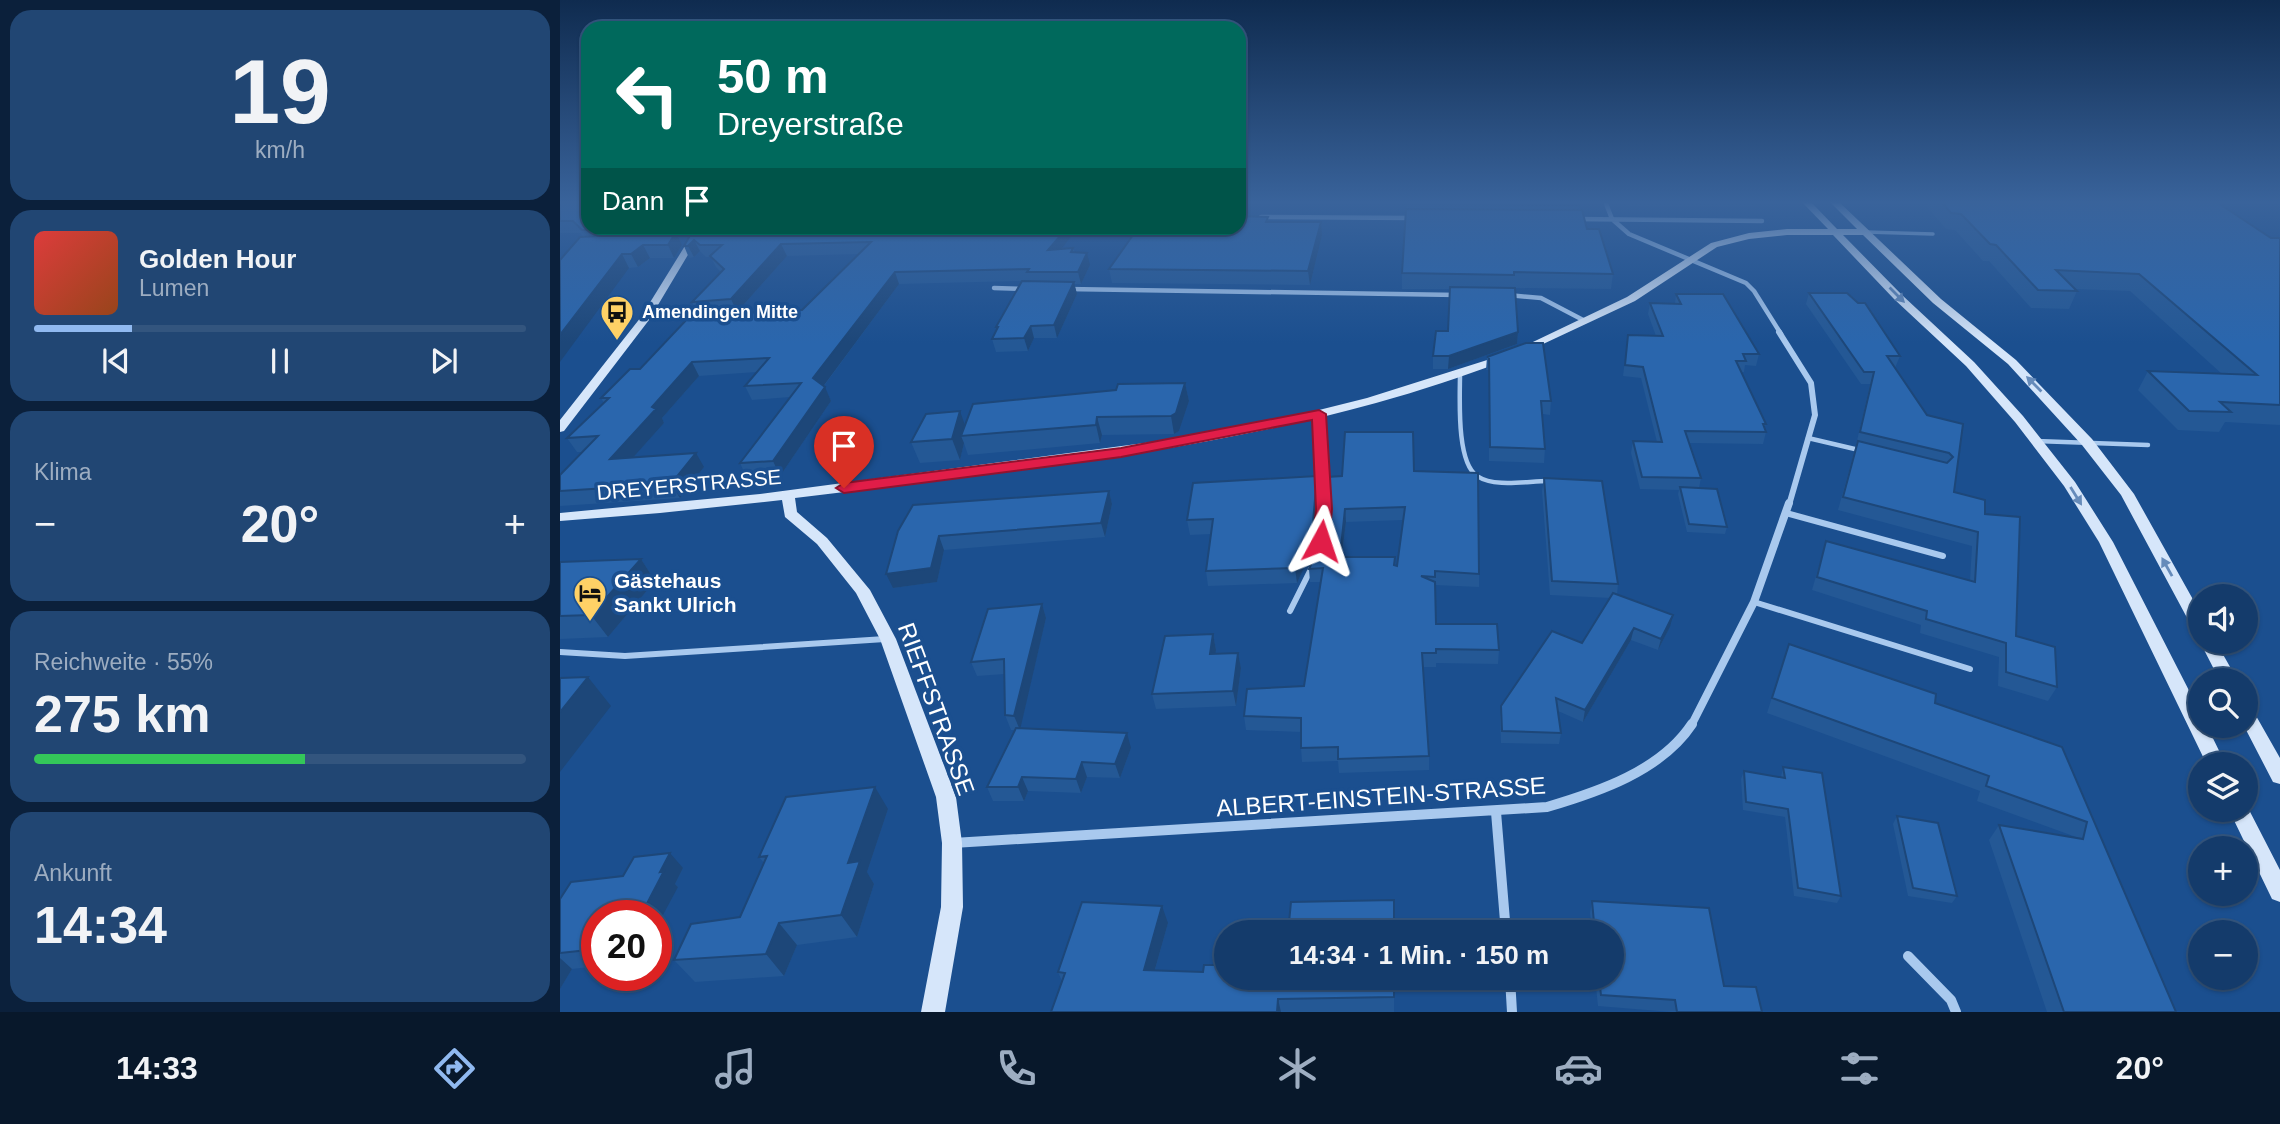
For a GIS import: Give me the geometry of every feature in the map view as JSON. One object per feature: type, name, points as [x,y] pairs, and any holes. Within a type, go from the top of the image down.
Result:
[{"type":"street","points":[[560,428],[645,318],[690,248]]},
{"type":"street","name":"ALBERT-EINSTEIN-STRASSE","points":[[952,843],[1547,807],[1597,792],[1662,756],[1682,739],[1695,719],[1754,602],[1786,513],[1815,415],[1811,383],[1762,303],[1746,283],[1661,248]]},
{"type":"street","name":"DREYERSTRASSE","points":[[560,517],[788,495],[1121,452],[1319,414],[1460,374],[1530,347],[1631,299],[1708,248]]},
{"type":"street","points":[[1851,248],[1970,364],[2070,485],[2106,542],[2211,752]]},
{"type":"street","points":[[1883,248],[1937,301],[2012,362],[2087,442],[2127,494],[2188,605]]},
{"type":"street","points":[[994,288],[1036,289]]},
{"type":"street","points":[[1064,289],[1468,295]]},
{"type":"street","points":[[1495,295],[1541,298],[1585,321]]},
{"type":"street","name":"RIEFFSTRASSE","points":[[788,495],[790,514],[822,541],[854,580],[888,639],[946,797],[952,843],[952,907],[933,1012]]},
{"type":"street","points":[[2258,736],[2280,776]]},
{"type":"street","points":[[1496,812],[1505,920]]},
{"type":"street","points":[[2245,822],[2280,892]]},
{"type":"street","points":[[1908,956],[1951,1000],[1956,1012]]},
{"type":"street","points":[[1511,990],[1512,1012]]},
{"type":"lane","points":[[1460,374],[1464,456],[1469,470],[1477,477],[1494,480],[1552,482]]},
{"type":"lane","points":[[1290,611],[1305,585],[1321,541],[1324,509],[1319,414]]},
{"type":"lane","points":[[1808,438],[1862,451]]},
{"type":"lane","points":[[2036,441],[2148,444]]},
{"type":"lane","points":[[1786,513],[1943,556]]},
{"type":"lane","points":[[1754,602],[1970,669]]},
{"type":"lane","points":[[560,652],[625,656],[888,639]]},
{"type":"building","points":[[570,248],[639,248],[631,254],[622,254],[560,335],[560,260]]},
{"type":"building","points":[[718,248],[777,248],[731,299],[692,302],[724,269],[710,256]]},
{"type":"building","points":[[865,248],[1073,248],[1071,252],[1087,253],[1078,272],[1027,272],[1029,269],[895,272],[813,378],[825,387],[773,461],[740,463],[801,383],[745,386],[769,358],[692,362],[652,407],[656,409],[610,459],[696,453],[671,484],[560,491],[560,475],[598,436],[567,438],[609,398],[601,398],[630,369],[640,369],[690,316],[802,310]]},
{"type":"building","points":[[1124,248],[1314,248],[1308,271],[1109,269]]},
{"type":"building","points":[[1404,248],[1605,248],[1613,274],[1514,272],[1514,275],[1402,273]]},
{"type":"building","points":[[1999,248],[2280,248],[2280,405],[2220,402],[2231,412],[2189,411],[2148,371],[2257,375],[2139,274],[2056,270],[2077,291],[2038,290]]},
{"type":"building","points":[[1022,281],[1074,282],[1054,325],[1031,326],[1024,338],[992,339],[996,327]]},
{"type":"building","points":[[1450,287],[1515,288],[1518,332],[1449,356],[1433,356],[1436,331],[1448,331]]},
{"type":"building","points":[[1809,293],[1847,293],[1858,303],[1865,303],[1900,356],[1887,356],[1927,415],[1963,424],[1954,492],[1985,500],[1985,514],[2020,517],[2016,636],[2055,647],[2057,687],[2006,672],[2006,643],[1926,619],[1927,611],[1817,577],[1826,541],[1975,582],[1978,532],[1843,497],[1858,441],[1947,463],[1953,457],[1949,453],[1860,432],[1874,372],[1864,372]]},
{"type":"building","points":[[1676,294],[1723,294],[1759,354],[1743,354],[1746,361],[1736,361],[1766,424],[1763,424],[1766,432],[1685,431],[1701,478],[1642,477],[1633,441],[1662,442],[1643,367],[1625,365],[1628,335],[1663,336],[1650,303],[1681,304]]},
{"type":"building","points":[[1526,343],[1543,343],[1551,401],[1541,401],[1545,449],[1490,447],[1487,357]]},
{"type":"building","points":[[1185,383],[1176,413],[1171,416],[1097,417],[1096,425],[961,436],[973,404],[1116,390],[1118,384]]},
{"type":"building","points":[[960,411],[952,439],[911,442],[926,414]]},
{"type":"building","points":[[1345,432],[1413,432],[1414,471],[1478,473],[1479,574],[1435,571],[1435,577],[1421,576],[1435,582],[1436,624],[1497,624],[1499,650],[1436,649],[1436,653],[1422,653],[1429,756],[1338,759],[1338,747],[1301,748],[1301,718],[1244,716],[1247,689],[1304,686],[1323,568],[1309,569],[1324,537],[1329,491],[1327,477],[1342,476]],"holes":[[[1405,507],[1397,566],[1394,565],[1395,557],[1340,557],[1345,509]]]},
{"type":"building","points":[[1317,476],[1312,534],[1295,568],[1206,571],[1213,519],[1187,520],[1193,483]]},
{"type":"building","points":[[1544,478],[1602,481],[1618,584],[1552,581]]},
{"type":"building","points":[[1680,487],[1717,489],[1727,527],[1689,524]]},
{"type":"building","points":[[1109,491],[1101,523],[939,536],[931,568],[886,574],[898,531],[913,505]]},
{"type":"building","points":[[641,559],[591,615],[560,616],[560,562]]},
{"type":"building","points":[[1613,593],[1673,615],[1661,639],[1634,628],[1585,710],[1556,698],[1561,733],[1502,731],[1501,706],[1552,631],[1582,643]]},
{"type":"building","points":[[1042,604],[1014,716],[1005,715],[1004,659],[971,662],[988,609]]},
{"type":"building","points":[[1213,634],[1210,654],[1238,653],[1233,691],[1152,694],[1165,636]]},
{"type":"building","points":[[1789,644],[1936,694],[1935,703],[2062,747],[2176,1012],[2064,1012],[1999,825],[2083,839],[2087,822],[1986,786],[1989,776],[1772,698]]},
{"type":"building","points":[[588,677],[560,712],[560,678]]},
{"type":"building","points":[[1016,728],[1127,733],[1115,764],[1082,762],[1076,779],[1022,777],[1018,787],[987,787]]},
{"type":"building","points":[[1783,767],[1822,773],[1841,896],[1798,888],[1788,809],[1746,802],[1744,771],[1785,778]]},
{"type":"building","points":[[875,787],[848,863],[860,861],[841,915],[779,923],[766,954],[674,960],[691,924],[740,917],[767,856],[759,857],[786,797]]},
{"type":"building","points":[[1897,816],[1938,823],[1957,896],[1913,888]]},
{"type":"building","points":[[670,853],[649,900],[581,900],[581,951],[560,953],[560,899],[571,882],[623,876],[634,857]]},
{"type":"building","points":[[1394,900],[1394,920],[1289,920],[1291,902]]},
{"type":"building","points":[[1592,901],[1709,908],[1724,986],[1756,987],[1762,1012],[1677,1012],[1675,1000],[1601,995],[1600,990],[1624,990],[1624,920],[1594,920]]},
{"type":"building","points":[[1082,902],[1162,906],[1144,970],[1203,972],[1204,965],[1214,965],[1214,990],[1394,990],[1394,997],[1278,999],[1277,1012],[1051,1012],[1065,973],[1058,972]]},
{"type":"place","name":"Amendingen Mitte","points":[[617,342]]},
{"type":"place","name":"Gästehaus Sankt Ulrich","points":[[590,623]]},
{"type":"route","points":[[844,488],[1121,452],[1319,414],[1324,509],[1321,541]]}]
